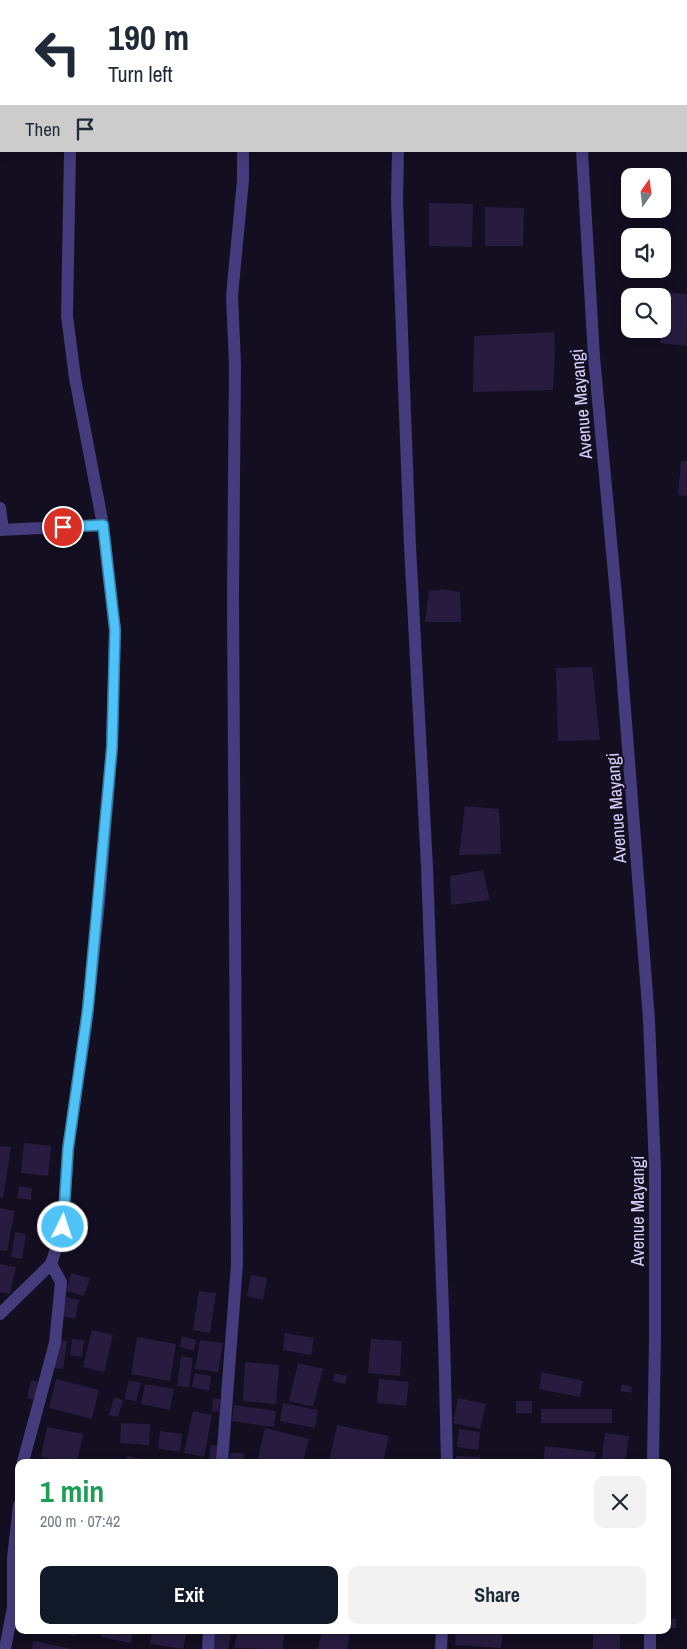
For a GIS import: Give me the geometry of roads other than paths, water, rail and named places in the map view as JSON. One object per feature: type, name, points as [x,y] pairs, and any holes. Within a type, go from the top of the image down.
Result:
[{"type":"street","points":[[0,1314],[51,1264],[63,1227],[68,1149],[88,1007],[112,747],[115,630],[103,525],[75,378],[67,316],[70,152]]},
{"type":"street","points":[[222,1459],[237,1264],[233,598],[235,364],[232,296],[243,180],[243,152]]},
{"type":"street","points":[[398,152],[397,200],[410,546],[427,866],[447,1459]]},
{"type":"street","name":"Avenue Mayangi","points":[[582,152],[594,357],[617,606],[649,1020],[655,1169],[653,1459]]},
{"type":"street","points":[[0,508],[2,530],[103,525]]},
{"type":"street","points":[[24,1459],[56,1343],[61,1282],[51,1264]]},
{"type":"street","points":[[5,1649],[13,1608],[15,1540]]},
{"type":"street","points":[[208,1649],[209,1634]]},
{"type":"street","points":[[441,1649],[442,1634]]},
{"type":"street","points":[[650,1634],[650,1649]]}]
